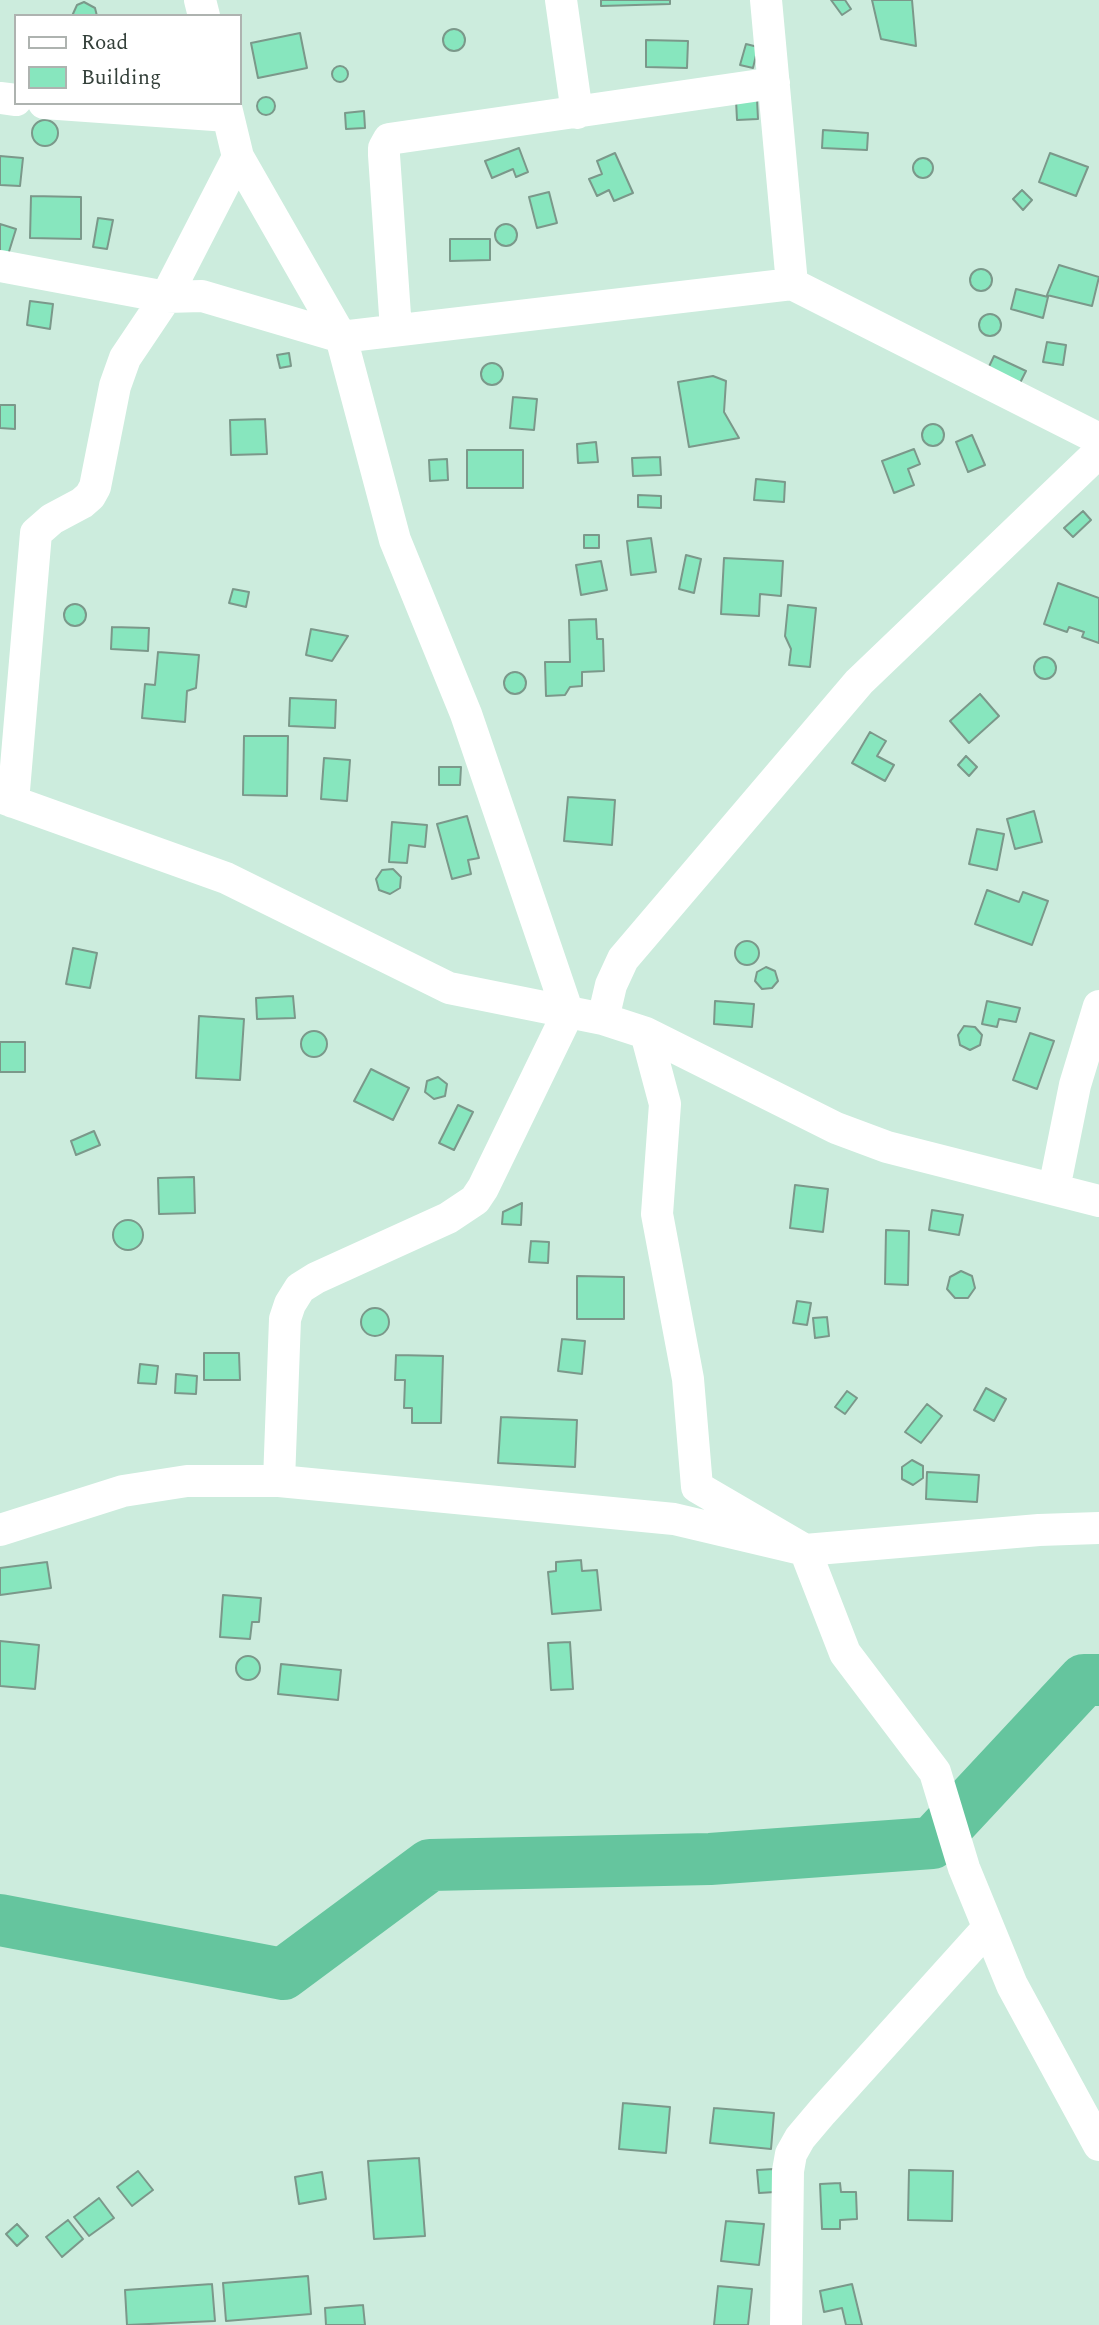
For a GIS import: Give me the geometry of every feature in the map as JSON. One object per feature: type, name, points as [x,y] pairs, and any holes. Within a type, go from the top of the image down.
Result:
[{"type":"street","points":[[561,0],[577,113]]},
{"type":"street","points":[[766,0],[792,284]]},
{"type":"street","points":[[396,330],[384,155],[389,139],[774,83]]},
{"type":"street","points":[[96,105],[226,110],[238,157],[341,337],[395,540],[466,714],[568,1013],[475,1200],[448,1218],[316,1278],[300,1288],[290,1304],[285,1320],[279,1480]]},
{"type":"street","points":[[238,157],[166,297],[125,358],[115,386],[95,487],[82,503],[52,519],[36,533],[7,799],[226,878],[449,988],[603,1019],[646,1033],[836,1129],[887,1147],[1099,1200]]},
{"type":"street","points":[[0,266],[166,297],[202,296],[341,337],[792,284],[1099,439]]},
{"type":"street","points":[[603,1019],[611,985],[623,959],[859,682],[1099,452]]},
{"type":"street","points":[[1055,1189],[1075,1085],[1099,1006]]},
{"type":"street","points":[[646,1033],[665,1104],[657,1214],[688,1379],[696,1487],[805,1550],[845,1653],[934,1772],[964,1868],[1012,1985],[1099,2144]]},
{"type":"street","points":[[0,1530],[123,1490],[187,1481],[279,1480],[674,1519],[805,1550],[1039,1530],[1099,1528]]},
{"type":"street","points":[[786,2325],[788,2171],[791,2154],[800,2138],[822,2112],[988,1928]]},
{"type":"building","points":[[601,0],[670,0],[670,4],[601,6]]},
{"type":"building","points":[[831,0],[845,0],[851,9],[842,15]]},
{"type":"building","points":[[872,0],[912,0],[916,46],[881,39]]},
{"type":"building","points":[[84,2],[95,8],[96,14],[73,14],[77,5]]},
{"type":"building","points":[[450,29],[458,29],[465,36],[465,44],[458,51],[450,51],[443,44],[443,36]]},
{"type":"building","points":[[300,33],[307,68],[258,78],[251,43]]},
{"type":"building","points":[[646,40],[688,41],[687,68],[646,67]]},
{"type":"building","points":[[746,44],[758,47],[753,68],[740,65]]},
{"type":"building","points":[[340,66],[348,74],[340,82],[332,74]]},
{"type":"building","points":[[266,97],[272,100],[275,106],[272,112],[266,115],[260,112],[257,106],[260,100]]},
{"type":"building","points":[[757,99],[758,119],[737,120],[736,100]]},
{"type":"building","points":[[364,111],[365,128],[346,129],[345,113]]},
{"type":"building","points":[[45,120],[54,124],[58,133],[54,142],[45,146],[36,142],[32,133],[36,124]]},
{"type":"building","points":[[823,130],[868,133],[867,150],[822,148]]},
{"type":"building","points":[[519,148],[528,172],[516,177],[513,169],[492,178],[485,161]]},
{"type":"building","points":[[615,153],[633,193],[614,201],[609,190],[597,196],[589,179],[602,174],[597,161]]},
{"type":"building","points":[[1050,153],[1088,167],[1076,196],[1039,182]]},
{"type":"building","points":[[0,156],[23,158],[20,186],[0,185]]},
{"type":"building","points":[[923,158],[930,161],[933,168],[930,175],[923,178],[916,175],[913,168],[916,161]]},
{"type":"building","points":[[1022,190],[1032,200],[1023,210],[1013,199]]},
{"type":"building","points":[[549,192],[557,223],[537,228],[529,197]]},
{"type":"building","points":[[31,196],[81,197],[81,239],[30,238]]},
{"type":"building","points":[[98,218],[113,220],[107,249],[93,247]]},
{"type":"building","points":[[0,224],[16,229],[7,258],[0,256]]},
{"type":"building","points":[[502,224],[510,224],[517,231],[517,239],[510,246],[502,246],[495,239],[495,231]]},
{"type":"building","points":[[450,239],[490,239],[490,260],[450,261]]},
{"type":"building","points":[[1059,265],[1099,277],[1092,306],[1047,295]]},
{"type":"building","points":[[977,269],[985,269],[992,276],[992,284],[985,291],[977,291],[970,284],[970,276]]},
{"type":"building","points":[[1016,289],[1048,297],[1043,318],[1011,309]]},
{"type":"building","points":[[30,301],[53,304],[50,329],[27,325]]},
{"type":"building","points":[[986,314],[994,314],[1001,321],[1001,329],[994,336],[986,336],[979,329],[979,321]]},
{"type":"building","points":[[1047,342],[1066,345],[1063,365],[1043,362]]},
{"type":"building","points":[[289,353],[291,366],[280,368],[277,355]]},
{"type":"building","points":[[994,356],[1026,371],[1017,389],[985,375]]},
{"type":"building","points":[[488,363],[496,363],[503,370],[503,378],[496,385],[488,385],[481,378],[481,370]]},
{"type":"building","points":[[713,376],[726,381],[724,412],[739,438],[689,447],[678,382]]},
{"type":"building","points":[[513,397],[537,399],[534,430],[510,428]]},
{"type":"building","points":[[0,405],[15,405],[15,429],[0,428]]},
{"type":"building","points":[[265,419],[267,454],[231,455],[230,420]]},
{"type":"building","points":[[933,424],[943,431],[944,435],[937,445],[933,446],[923,439],[922,435],[929,425]]},
{"type":"building","points":[[972,435],[985,465],[968,472],[956,442]]},
{"type":"building","points":[[596,442],[598,462],[578,463],[577,444]]},
{"type":"building","points":[[914,449],[920,464],[908,469],[914,485],[894,493],[882,461]]},
{"type":"building","points":[[467,450],[523,450],[523,488],[467,488]]},
{"type":"building","points":[[660,457],[661,475],[633,476],[632,458]]},
{"type":"building","points":[[447,459],[448,480],[430,481],[429,460]]},
{"type":"building","points":[[756,479],[785,482],[784,502],[754,500]]},
{"type":"building","points":[[638,495],[661,496],[661,508],[638,507]]},
{"type":"building","points":[[1083,511],[1091,520],[1073,537],[1064,528]]},
{"type":"building","points":[[584,535],[599,535],[599,548],[584,548]]},
{"type":"building","points":[[651,538],[656,572],[631,575],[627,541]]},
{"type":"building","points":[[686,555],[701,559],[694,593],[679,589]]},
{"type":"building","points":[[724,558],[783,561],[781,596],[760,594],[759,616],[721,614]]},
{"type":"building","points":[[601,561],[607,590],[581,595],[576,565]]},
{"type":"building","points":[[1058,583],[1099,598],[1099,643],[1082,637],[1084,632],[1069,627],[1067,632],[1044,624]]},
{"type":"building","points":[[233,589],[249,592],[246,607],[229,603]]},
{"type":"building","points":[[71,604],[79,604],[86,611],[86,619],[79,626],[71,626],[64,619],[64,611]]},
{"type":"building","points":[[788,605],[816,608],[810,667],[789,665],[791,649],[785,636]]},
{"type":"building","points":[[596,619],[597,639],[603,639],[604,671],[582,672],[582,686],[570,687],[565,695],[546,696],[545,662],[570,662],[569,620]]},
{"type":"building","points":[[112,627],[149,628],[148,651],[111,649]]},
{"type":"building","points":[[311,629],[348,636],[332,661],[306,655]]},
{"type":"building","points":[[158,652],[199,655],[196,688],[187,691],[185,722],[142,718],[145,684],[155,685]]},
{"type":"building","points":[[1041,657],[1049,657],[1056,664],[1056,672],[1049,679],[1041,679],[1034,672],[1034,664]]},
{"type":"building","points":[[511,672],[519,672],[526,679],[526,687],[519,694],[511,694],[504,687],[504,679]]},
{"type":"building","points":[[980,694],[999,716],[969,743],[950,721]]},
{"type":"building","points":[[290,698],[336,700],[335,728],[289,726]]},
{"type":"building","points":[[870,732],[886,741],[877,756],[894,765],[885,781],[852,763]]},
{"type":"building","points":[[244,736],[288,736],[287,796],[243,795]]},
{"type":"building","points":[[966,756],[977,767],[969,776],[958,765]]},
{"type":"building","points":[[324,758],[350,760],[347,801],[321,799]]},
{"type":"building","points":[[439,767],[461,767],[460,785],[439,785]]},
{"type":"building","points":[[568,797],[615,800],[612,845],[564,841]]},
{"type":"building","points":[[1034,811],[1042,842],[1015,849],[1007,819]]},
{"type":"building","points":[[467,816],[479,858],[468,860],[471,874],[452,879],[437,824]]},
{"type":"building","points":[[392,822],[427,825],[425,847],[409,845],[407,863],[389,862]]},
{"type":"building","points":[[977,829],[1004,834],[997,870],[969,864]]},
{"type":"building","points":[[393,869],[401,877],[400,888],[390,894],[379,890],[376,879],[382,870]]},
{"type":"building","points":[[987,890],[1019,902],[1023,892],[1048,901],[1032,945],[975,924]]},
{"type":"building","points":[[747,941],[758,948],[759,953],[752,964],[747,965],[736,958],[735,953],[742,942]]},
{"type":"building","points":[[73,948],[97,953],[90,988],[66,984]]},
{"type":"building","points":[[766,967],[775,971],[778,981],[772,988],[762,989],[755,981],[757,972]]},
{"type":"building","points":[[293,996],[295,1018],[257,1019],[256,998]]},
{"type":"building","points":[[715,1001],[754,1004],[752,1027],[714,1024]]},
{"type":"building","points":[[987,1001],[1020,1008],[1016,1022],[999,1019],[997,1027],[982,1024]]},
{"type":"building","points":[[199,1016],[244,1019],[240,1080],[196,1078]]},
{"type":"building","points":[[964,1026],[975,1027],[982,1035],[980,1045],[970,1050],[960,1045],[958,1035]]},
{"type":"building","points":[[314,1031],[323,1035],[327,1044],[323,1053],[314,1057],[305,1053],[301,1044],[305,1035]]},
{"type":"building","points":[[1030,1033],[1054,1041],[1037,1089],[1013,1080]]},
{"type":"building","points":[[0,1042],[25,1042],[25,1072],[0,1072]]},
{"type":"building","points":[[371,1069],[409,1088],[393,1120],[354,1101]]},
{"type":"building","points":[[438,1077],[447,1084],[445,1096],[434,1099],[425,1092],[427,1081]]},
{"type":"building","points":[[458,1105],[473,1112],[454,1150],[439,1143]]},
{"type":"building","points":[[94,1131],[100,1145],[76,1155],[71,1141]]},
{"type":"building","points":[[194,1177],[195,1213],[159,1214],[158,1178]]},
{"type":"building","points":[[795,1185],[828,1189],[823,1232],[790,1228]]},
{"type":"building","points":[[522,1203],[521,1225],[502,1224],[503,1212]]},
{"type":"building","points":[[932,1210],[963,1215],[959,1235],[929,1230]]},
{"type":"building","points":[[128,1220],[138,1225],[143,1235],[138,1245],[128,1250],[118,1245],[113,1235],[118,1225]]},
{"type":"building","points":[[886,1230],[909,1231],[908,1285],[885,1284]]},
{"type":"building","points":[[531,1241],[549,1242],[548,1263],[529,1262]]},
{"type":"building","points":[[961,1271],[972,1276],[975,1288],[968,1298],[955,1298],[947,1289],[950,1277]]},
{"type":"building","points":[[577,1276],[624,1277],[624,1319],[577,1319]]},
{"type":"building","points":[[797,1301],[811,1303],[807,1325],[793,1323]]},
{"type":"building","points":[[375,1308],[385,1312],[389,1322],[385,1332],[375,1336],[365,1332],[361,1322],[365,1312]]},
{"type":"building","points":[[827,1317],[829,1336],[815,1338],[813,1318]]},
{"type":"building","points":[[562,1339],[585,1341],[582,1374],[558,1371]]},
{"type":"building","points":[[204,1353],[239,1353],[240,1380],[204,1380]]},
{"type":"building","points":[[396,1355],[443,1356],[441,1423],[412,1423],[412,1408],[404,1408],[405,1380],[395,1380]]},
{"type":"building","points":[[140,1364],[158,1366],[156,1384],[138,1383]]},
{"type":"building","points":[[176,1374],[197,1376],[196,1394],[175,1393]]},
{"type":"building","points":[[986,1388],[1006,1399],[994,1421],[974,1410]]},
{"type":"building","points":[[847,1391],[857,1398],[845,1414],[835,1407]]},
{"type":"building","points":[[927,1404],[942,1416],[921,1443],[905,1432]]},
{"type":"building","points":[[501,1417],[577,1420],[575,1467],[498,1463]]},
{"type":"building","points":[[912,1460],[923,1466],[923,1478],[913,1485],[902,1479],[902,1467]]},
{"type":"building","points":[[927,1472],[979,1475],[977,1502],[926,1499]]},
{"type":"building","points":[[581,1560],[582,1571],[597,1570],[601,1610],[552,1614],[548,1572],[556,1571],[556,1562]]},
{"type":"building","points":[[47,1562],[51,1588],[0,1595],[0,1568]]},
{"type":"building","points":[[223,1595],[261,1598],[259,1622],[252,1622],[250,1639],[220,1637]]},
{"type":"building","points":[[0,1641],[39,1645],[35,1689],[0,1686]]},
{"type":"building","points":[[570,1642],[573,1689],[551,1690],[548,1643]]},
{"type":"building","points":[[248,1656],[256,1660],[260,1668],[256,1676],[248,1680],[240,1676],[236,1668],[240,1660]]},
{"type":"building","points":[[281,1664],[341,1670],[338,1700],[278,1694]]},
{"type":"building","points":[[623,2103],[670,2107],[666,2153],[619,2149]]},
{"type":"building","points":[[714,2108],[774,2113],[771,2149],[710,2143]]},
{"type":"building","points":[[419,2158],[425,2236],[374,2239],[368,2161]]},
{"type":"building","points":[[774,2169],[775,2192],[759,2193],[757,2170]]},
{"type":"building","points":[[909,2170],[953,2171],[952,2221],[908,2220]]},
{"type":"building","points":[[138,2171],[153,2190],[132,2206],[117,2187]]},
{"type":"building","points":[[322,2172],[326,2199],[299,2204],[295,2177]]},
{"type":"building","points":[[840,2183],[841,2192],[856,2192],[857,2219],[840,2220],[840,2229],[822,2229],[820,2184]]},
{"type":"building","points":[[99,2198],[114,2218],[89,2236],[74,2217]]},
{"type":"building","points":[[68,2220],[83,2239],[62,2257],[46,2237]]},
{"type":"building","points":[[726,2221],[764,2224],[759,2265],[721,2261]]},
{"type":"building","points":[[17,2224],[28,2236],[17,2246],[6,2234]]},
{"type":"building","points":[[308,2276],[311,2314],[226,2321],[223,2283]]},
{"type":"building","points":[[212,2284],[215,2321],[127,2325],[125,2290]]},
{"type":"building","points":[[852,2284],[862,2325],[846,2325],[842,2308],[824,2312],[820,2291]]},
{"type":"building","points":[[718,2286],[752,2289],[748,2325],[714,2325]]},
{"type":"building","points":[[363,2305],[365,2325],[326,2325],[325,2308]]},
{"type":"waterway","points":[[0,1920],[283,1974],[430,1865],[710,1859],[932,1843],[1084,1680],[1099,1680]]}]
